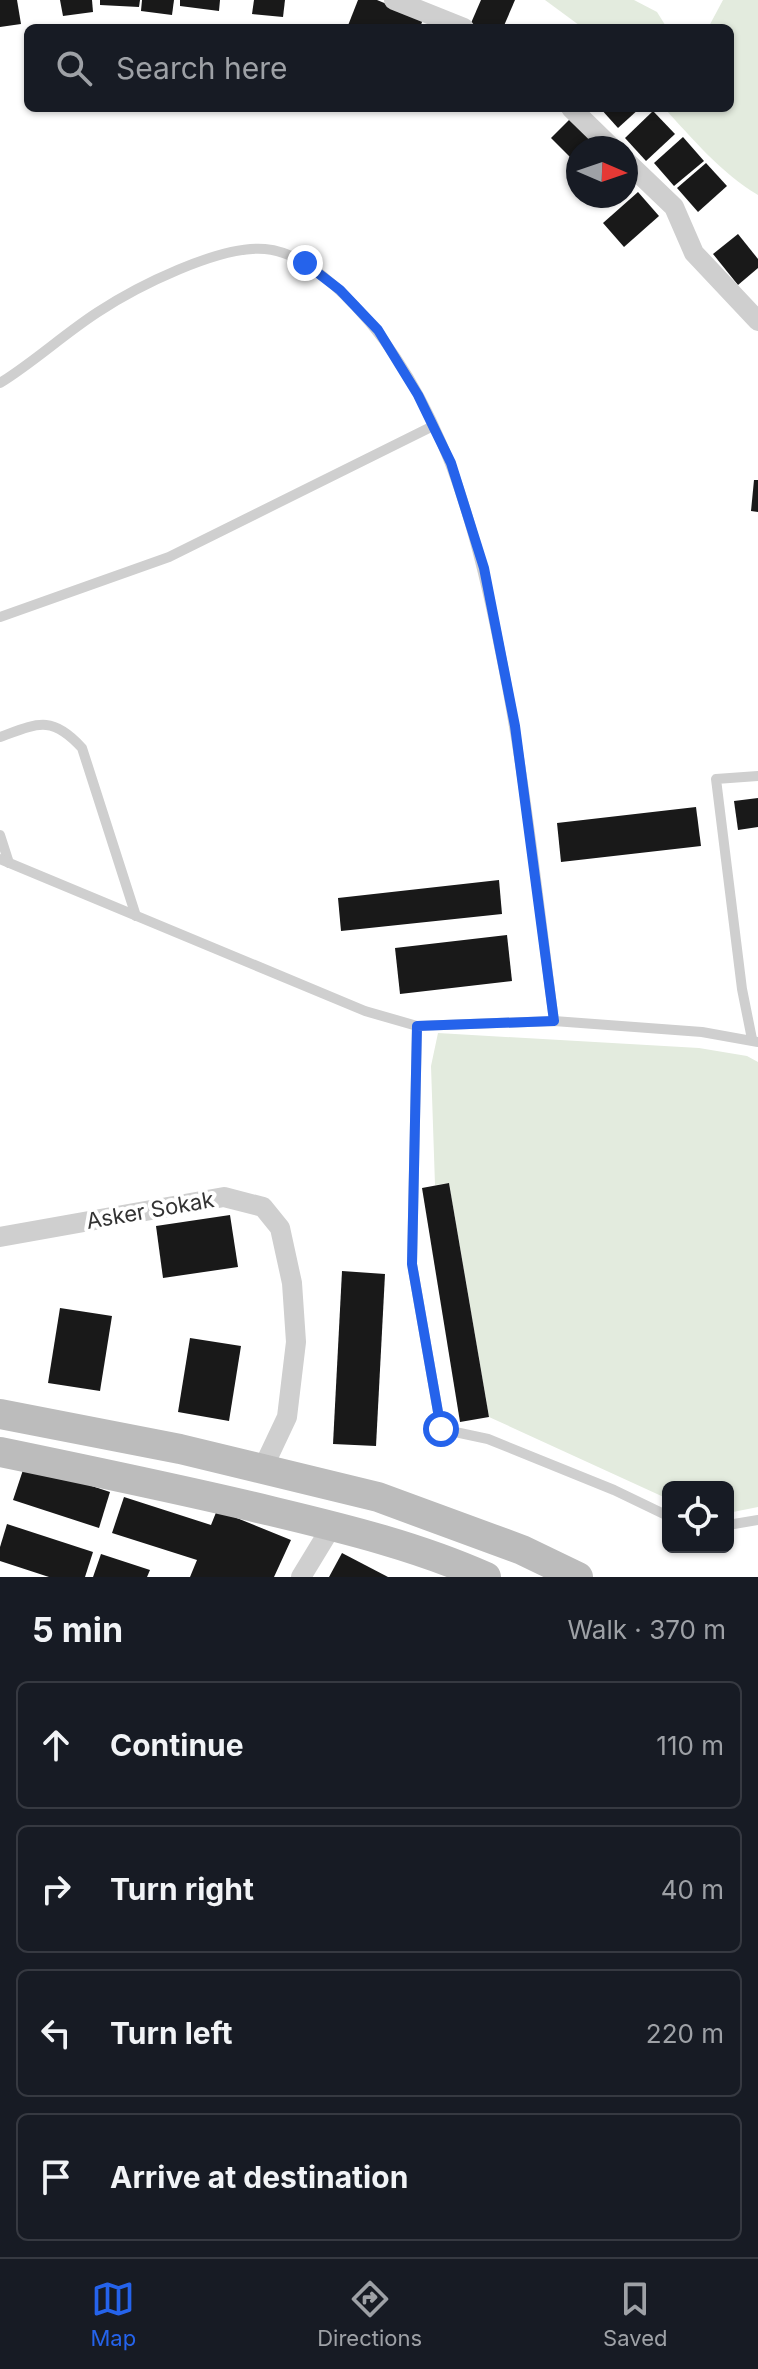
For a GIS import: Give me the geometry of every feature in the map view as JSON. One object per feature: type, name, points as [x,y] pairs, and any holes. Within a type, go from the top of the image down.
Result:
[{"type":"main road","points":[[0,1414],[180,1449],[378,1497],[522,1550],[578,1577]]},
{"type":"main road","points":[[0,1452],[171,1487],[332,1526],[443,1569],[486,1577]]},
{"type":"street","points":[[394,0],[454,24]]},
{"type":"street","points":[[575,112],[600,136]]},
{"type":"street","points":[[638,172],[674,207],[694,253],[758,321]]},
{"type":"street","name":"Asker Sokak","points":[[0,1237],[224,1197],[263,1207],[280,1228],[292,1283],[296,1342],[287,1417],[262,1470]]},
{"type":"street","points":[[301,1577],[332,1526]]},
{"type":"lane","points":[[0,383],[98,312],[181,268],[245,249],[267,249],[305,263],[340,290],[378,330],[400,363],[451,463],[484,568],[515,726],[554,1021]]},
{"type":"lane","points":[[0,617],[169,557],[433,426]]},
{"type":"lane","points":[[0,737],[38,723],[66,731],[82,748],[136,916]]},
{"type":"lane","points":[[0,835],[5,861],[365,1011],[417,1026],[554,1021],[702,1032],[755,1041],[742,989],[716,779],[758,776]]},
{"type":"lane","points":[[417,1026],[412,1264],[441,1429],[488,1439],[614,1490],[662,1513]]},
{"type":"lane","points":[[734,1524],[758,1520]]},
{"type":"shaded area","points":[[545,0],[634,0],[657,12],[664,24],[578,24]]},
{"type":"shaded area","points":[[723,0],[758,0],[758,195],[720,166],[668,112],[734,112],[734,24],[710,24]]},
{"type":"shaded area","points":[[438,1033],[699,1048],[747,1056],[758,1062],[758,1507],[734,1512],[734,1481],[662,1481],[662,1496],[489,1417],[449,1183],[435,1185],[431,1066]]},
{"type":"building","points":[[0,0],[17,0],[21,24],[0,27]]},
{"type":"building","points":[[60,0],[92,0],[93,12],[63,16]]},
{"type":"building","points":[[100,0],[140,0],[139,7],[100,5]]},
{"type":"building","points":[[142,0],[174,0],[172,15],[141,11]]},
{"type":"building","points":[[180,0],[220,0],[219,11],[180,6]]},
{"type":"building","points":[[254,0],[285,0],[283,17],[252,14]]},
{"type":"building","points":[[358,0],[377,0],[423,19],[421,24],[349,24]]},
{"type":"building","points":[[481,0],[515,0],[505,24],[471,23]]},
{"type":"building","points":[[604,112],[636,112],[618,128]]},
{"type":"building","points":[[654,112],[675,134],[646,161],[638,152],[638,136],[627,136]]},
{"type":"building","points":[[573,116],[593,136],[566,136],[566,153],[551,138]]},
{"type":"building","points":[[683,137],[704,161],[674,186],[654,163]]},
{"type":"building","points":[[706,163],[727,186],[698,212],[677,188]]},
{"type":"building","points":[[638,192],[659,216],[624,247],[603,223],[620,208],[638,208]]},
{"type":"building","points":[[738,234],[758,259],[758,268],[738,285],[713,254]]},
{"type":"building","points":[[754,480],[758,480],[758,512],[751,511]]},
{"type":"building","points":[[758,798],[758,827],[738,830],[734,801]]},
{"type":"building","points":[[696,807],[701,846],[561,862],[557,823]]},
{"type":"building","points":[[499,880],[502,914],[341,931],[338,898]]},
{"type":"building","points":[[507,935],[512,981],[400,994],[395,948]]},
{"type":"building","points":[[449,1183],[489,1417],[460,1422],[422,1188]]},
{"type":"building","points":[[230,1215],[238,1267],[163,1278],[156,1226]]},
{"type":"building","points":[[342,1271],[385,1274],[376,1446],[333,1444]]},
{"type":"building","points":[[60,1308],[112,1316],[100,1391],[48,1383]]},
{"type":"building","points":[[190,1338],[241,1346],[229,1421],[178,1412]]},
{"type":"building","points":[[25,1464],[110,1492],[99,1528],[13,1500]]},
{"type":"building","points":[[124,1497],[211,1525],[217,1510],[291,1540],[274,1577],[190,1577],[197,1560],[112,1533]]},
{"type":"building","points":[[7,1524],[93,1552],[85,1577],[49,1577],[0,1561],[0,1547]]},
{"type":"building","points":[[342,1553],[388,1577],[329,1577]]},
{"type":"building","points":[[101,1554],[150,1570],[147,1577],[93,1577]]},
{"type":"route","points":[[305,263],[340,290],[378,330],[418,395],[451,463],[484,568],[515,726],[554,1021],[417,1026],[412,1264],[441,1429]]}]
